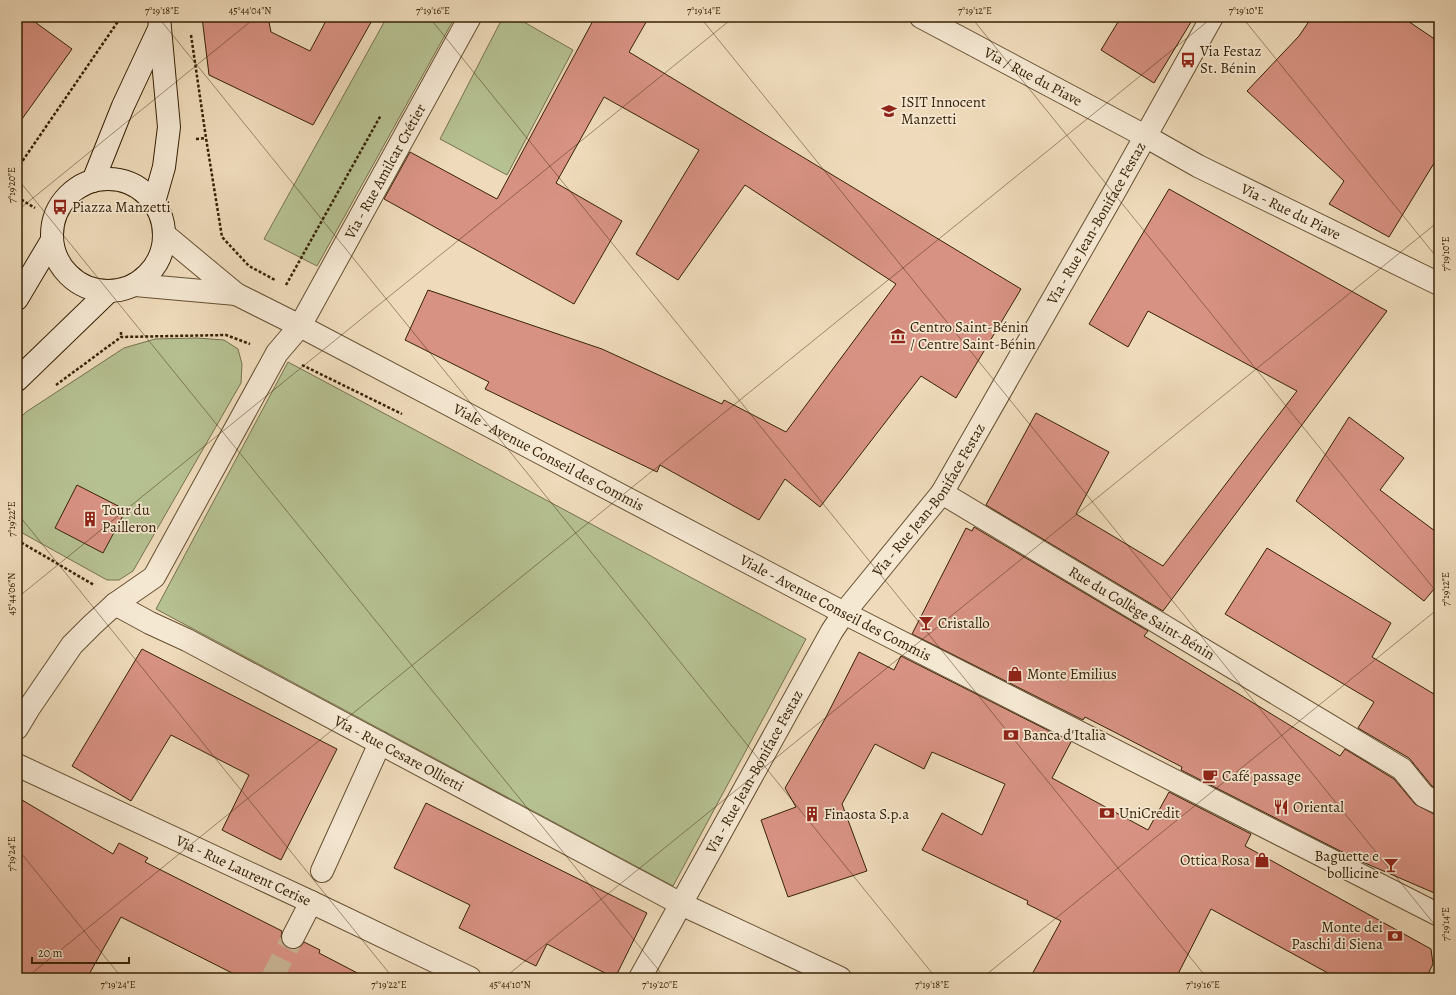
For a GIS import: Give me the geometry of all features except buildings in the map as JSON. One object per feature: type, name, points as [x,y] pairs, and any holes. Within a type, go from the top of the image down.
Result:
[{"type":"street","name":"Via - Rue Amilcar Crétier","points":[[17,728],[72,645],[115,604],[154,577],[277,353],[300,326],[470,17]]},
{"type":"street","name":"Via / Rue du Piave","points":[[921,17],[1146,136]]},
{"type":"street","name":"Via - Rue Jean-Boniface Festaz","points":[[640,978],[829,637],[844,613],[942,493],[1146,136],[1212,17]]},
{"type":"street","points":[[154,202],[164,167],[168,127],[159,23]]},
{"type":"street","points":[[93,181],[123,106],[159,23]]},
{"type":"street","name":"Via - Rue du Piave","points":[[1146,136],[1198,166],[1439,284]]},
{"type":"street","points":[[109,179],[125,181],[141,190],[154,202],[160,212],[165,235],[162,250],[157,264],[147,276],[135,285],[108,292],[97,290],[87,287],[74,280],[63,268],[56,255],[52,240],[54,223],[60,207],[69,196],[80,187],[93,181],[109,179]]},
{"type":"street","points":[[165,235],[236,294]]},
{"type":"street","points":[[17,299],[52,240]]},
{"type":"street","points":[[135,285],[236,294]]},
{"type":"street","points":[[17,380],[108,292]]},
{"type":"street","name":"Viale - Avenue Conseil des Commis","points":[[236,294],[300,326],[844,613],[1439,915]]},
{"type":"street","name":"Rue du Collège Saint-Bénin","points":[[942,493],[1402,769],[1424,796],[1439,803]]},
{"type":"street","name":"Via - Rue Cesare Ollietti","points":[[115,604],[150,623],[187,640],[681,904],[840,978]]},
{"type":"street","points":[[322,871],[380,743]]},
{"type":"street","name":"Via - Rue Laurent Cerise","points":[[17,765],[470,978]]},
{"type":"street","points":[[293,936],[311,902]]},
{"type":"path","points":[[17,29],[27,17],[35,22],[39,17]]},
{"type":"path","points":[[17,169],[120,17]]},
{"type":"path","points":[[191,32],[222,237],[249,266],[314,299]]},
{"type":"path","points":[[286,285],[382,113]]},
{"type":"path","points":[[195,139],[206,138]]},
{"type":"path","points":[[17,197],[35,208]]},
{"type":"path","points":[[121,332],[121,337]]},
{"type":"path","points":[[54,386],[121,337],[226,335],[277,353]]},
{"type":"path","points":[[17,413],[23,408]]},
{"type":"path","points":[[17,540],[91,582],[115,604]]},
{"type":"green space","points":[[387,17],[455,17],[317,266],[264,239]]},
{"type":"green space","points":[[503,17],[515,17],[573,50],[507,175],[440,139]]},
{"type":"green space","points":[[197,338],[224,340],[238,349],[242,364],[241,383],[133,571],[119,580],[107,580],[17,530],[17,421],[26,412],[124,348],[155,339]]},
{"type":"green space","points":[[288,362],[806,639],[673,886],[156,609]]},
{"type":"tunnel","points":[[272,978],[293,937]]},
{"type":"place","name":"Via Festaz St. Bénin","points":[[1188,60]]},
{"type":"place","name":"ISIT Innocent Manzetti","points":[[889,111]]},
{"type":"place","name":"Piazza Manzetti","points":[[60,207]]},
{"type":"place","name":"Centro Saint-Bénin / Centre Saint-Bénin","points":[[898,336]]},
{"type":"place","name":"Tour du Pailleron","points":[[90,519]]},
{"type":"place","name":"Cristallo","points":[[926,623]]},
{"type":"place","name":"Monte Emilius","points":[[1015,674]]},
{"type":"place","name":"Banca d'Italia","points":[[1011,735]]},
{"type":"place","name":"Café passage","points":[[1210,776]]},
{"type":"place","name":"Oriental","points":[[1281,807]]},
{"type":"place","name":"UniCredit","points":[[1107,813]]},
{"type":"place","name":"Finaosta S.p.a","points":[[812,814]]},
{"type":"place","name":"Ottica Rosa","points":[[1262,860]]},
{"type":"place","name":"Baguette e bollicine","points":[[1391,865]]},
{"type":"place","name":"Monte dei Paschi di Siena","points":[[1395,936]]}]
